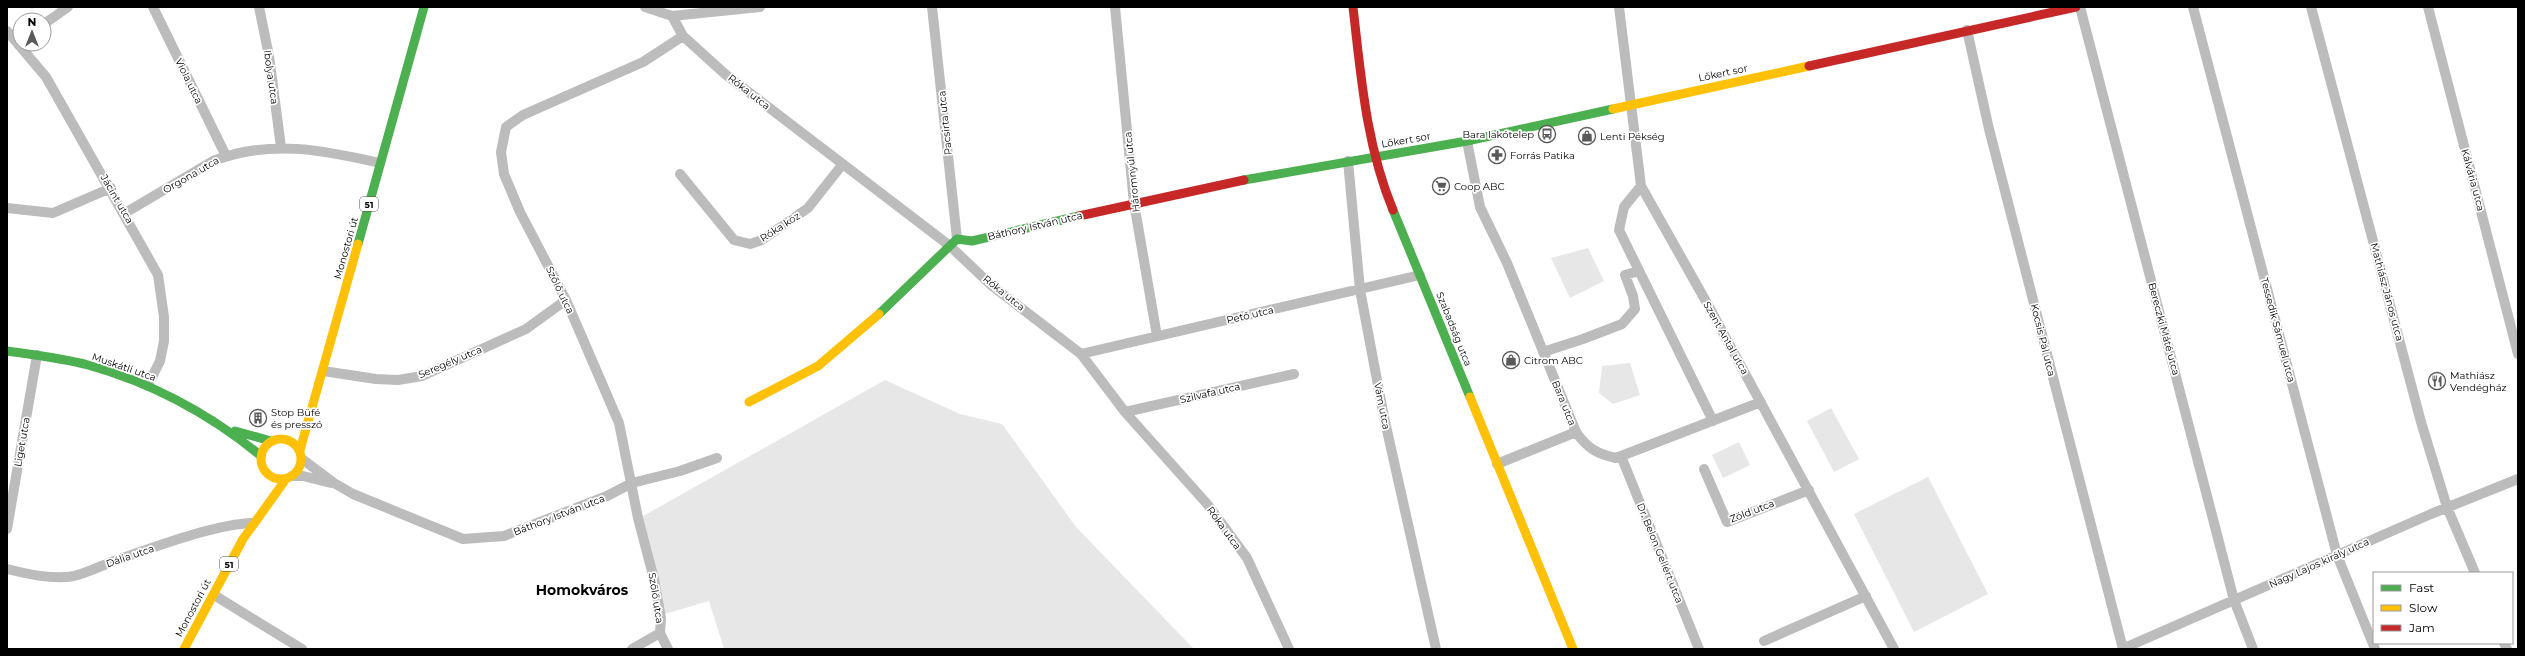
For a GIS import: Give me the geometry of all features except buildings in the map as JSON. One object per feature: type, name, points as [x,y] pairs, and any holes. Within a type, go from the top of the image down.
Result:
[{"type":"street","points":[[52,18],[68,7]]},
{"type":"street","name":"Viola utca","points":[[153,7],[226,156]]},
{"type":"street","name":"Ibolya utca","points":[[259,7],[269,56],[281,147]]},
{"type":"street","name":"Monostori út","points":[[301,454],[312,401],[323,371],[424,7]]},
{"type":"street","points":[[645,7],[672,16],[760,7]]},
{"type":"street","name":"Pacsirta utca","points":[[932,7],[954,242]]},
{"type":"street","name":"Háromnyúl utca","points":[[1115,7],[1134,203],[1157,336]]},
{"type":"street","name":"Szabadság utca","points":[[1353,7],[1365,115],[1374,158],[1420,275],[1573,649]]},
{"type":"street","name":"Szent Antal utca","points":[[1620,7],[1641,186],[1761,402],[1894,649]]},
{"type":"street","name":"Lőkert sor","points":[[1374,158],[1467,141],[2076,7]]},
{"type":"street","name":"Bereczki Máté utca","points":[[2080,7],[2234,600],[2253,649]]},
{"type":"street","name":"Tessedik Sámuel utca","points":[[2193,7],[2337,555],[2375,649]]},
{"type":"street","name":"Mathiász János utca","points":[[2311,7],[2421,422],[2447,507],[2475,572]]},
{"type":"street","name":"Kálvária utca","points":[[2428,7],[2518,354]]},
{"type":"street","name":"Róka utca","points":[[672,16],[683,36],[725,74],[842,165],[954,242],[992,284],[1080,354],[1125,412],[1208,505],[1247,558],[1289,649]]},
{"type":"street","name":"Kocsis Pál utca","points":[[1967,30],[1991,137],[2122,649]]},
{"type":"street","name":"Jácint utca","points":[[7,31],[46,77],[111,188],[158,274],[162,290],[164,341],[160,362],[148,385]]},
{"type":"street","name":"Szőlő utca","points":[[668,649],[660,633],[660,618],[654,579],[619,422],[566,300],[520,212],[504,174],[501,152],[506,127],[523,115],[642,62],[683,36]]},
{"type":"street","name":"Bara utca","points":[[1467,141],[1480,207],[1507,263],[1576,432],[1585,445],[1599,455],[1616,458],[1761,402]]},
{"type":"street","name":"Orgona utca","points":[[125,213],[213,161],[226,156],[281,147],[325,150],[380,163]]},
{"type":"street","name":"Báthory István utca","points":[[954,242],[972,241],[1134,203],[1348,161],[1374,158]]},
{"type":"street","name":"Vám utca","points":[[1348,161],[1360,290],[1384,417],[1436,649]]},
{"type":"street","name":"Róka köz","points":[[680,174],[734,240],[750,244],[762,240],[808,208],[842,165]]},
{"type":"street","points":[[1641,186],[1624,207],[1619,230],[1713,421]]},
{"type":"street","points":[[7,208],[53,212],[111,188]]},
{"type":"street","points":[[749,402],[818,366],[885,309],[954,242]]},
{"type":"street","points":[[1543,352],[1622,324],[1635,309],[1633,296],[1625,275],[1639,271]]},
{"type":"street","name":"Pető utca","points":[[1080,354],[1420,275]]},
{"type":"street","name":"Seregély utca","points":[[323,371],[376,379],[398,380],[422,376],[526,329],[566,300]]},
{"type":"street","name":"Muskátli utca","points":[[7,351],[87,365],[148,385],[225,428],[261,456]]},
{"type":"street","name":"Liget utca","points":[[7,530],[36,355]]},
{"type":"street","name":"Szilvafa utca","points":[[1125,412],[1294,374]]},
{"type":"street","name":"Monostori út","points":[[297,422],[312,401]]},
{"type":"street","name":"Muskátli utca","points":[[225,428],[271,441]]},
{"type":"street","points":[[283,439],[290,431]]},
{"type":"street","points":[[1497,464],[1576,432]]},
{"type":"street","points":[[261,456],[271,441],[283,439],[293,442],[301,454]]},
{"type":"street","name":"Báthory István utca","points":[[301,454],[334,483]]},
{"type":"street","name":"51","points":[[289,477],[300,466],[301,454]]},
{"type":"street","name":"51","points":[[261,456],[263,468],[267,473]]},
{"type":"street","name":"Dr. Belon Gellért utca","points":[[1621,456],[1699,649]]},
{"type":"street","name":"Báthory István utca","points":[[289,477],[303,476],[334,483],[404,517],[463,539],[504,536],[534,526],[607,496],[632,483],[680,471],[717,458]]},
{"type":"street","name":"Zöld utca","points":[[1704,469],[1727,522],[1809,490]]},
{"type":"street","points":[[267,473],[272,477],[289,477]]},
{"type":"street","name":"Monostori út","points":[[255,519],[267,473]]},
{"type":"street","name":"Monostori út","points":[[184,649],[214,595],[223,574],[255,519],[289,477]]},
{"type":"street","name":"Nagy Lajos király utca","points":[[2122,649],[2447,507],[2518,479]]},
{"type":"street","name":"Dália utca","points":[[7,569],[31,575],[73,576],[140,552],[255,519]]},
{"type":"street","points":[[214,595],[302,649]]},
{"type":"street","points":[[1764,642],[1866,596]]},
{"type":"street","points":[[632,649],[660,633]]},
{"type":"shaded area","points":[[1588,248],[1604,281],[1570,298],[1551,258]]},
{"type":"shaded area","points":[[1630,363],[1640,395],[1613,404],[1599,393],[1602,366]]},
{"type":"shaded area","points":[[885,380],[960,414],[1002,424],[1076,527],[1194,649],[724,649],[709,601],[665,614],[636,520]]},
{"type":"shaded area","points":[[1831,408],[1859,459],[1834,472],[1807,421]]},
{"type":"shaded area","points":[[1739,442],[1750,465],[1723,478],[1712,455]]},
{"type":"shaded area","points":[[1928,477],[1988,594],[1914,632],[1854,514]]},
{"type":"traffic: fast","points":[[358,244],[424,7]]},
{"type":"traffic: fast","points":[[1244,180],[1467,141],[1613,109]]},
{"type":"traffic: fast","points":[[1393,210],[1470,397]]},
{"type":"traffic: fast","points":[[879,314],[957,239],[972,241],[1079,216]]},
{"type":"traffic: fast","points":[[7,351],[88,365],[135,381],[201,413],[261,456]]},
{"type":"traffic: fast","points":[[235,431],[271,441]]},
{"type":"traffic: slow","points":[[1613,109],[1809,66]]},
{"type":"traffic: slow","points":[[300,450],[358,244]]},
{"type":"traffic: slow","points":[[749,402],[818,366],[879,314]]},
{"type":"traffic: slow","points":[[1470,397],[1573,649]]},
{"type":"traffic: slow","points":[[285,439],[292,442],[298,448],[301,459],[300,467],[292,476],[285,479],[277,479],[270,476],[262,467],[261,455],[264,448],[273,440],[285,439]]},
{"type":"traffic: slow","points":[[184,649],[243,539],[286,479]]},
{"type":"traffic: jam","points":[[1353,7],[1362,84],[1376,161],[1393,210]]},
{"type":"traffic: jam","points":[[1809,66],[2076,7]]},
{"type":"traffic: jam","points":[[1079,216],[1244,180]]},
{"type":"place","name":"Bara lakótelep","points":[[1547,134]]},
{"type":"place","name":"Lenti Pékség","points":[[1587,136]]},
{"type":"place","name":"Forrás Patika","points":[[1497,155]]},
{"type":"place","name":"Coop ABC","points":[[1441,186]]},
{"type":"place","name":"Citrom ABC","points":[[1511,360]]},
{"type":"place","name":"Mathiász Vendégház","points":[[2437,381]]},
{"type":"place","name":"Stop Büfé és presszó","points":[[258,418]]},
{"type":"district","name":"Homokváros","points":[[582,590]]}]
